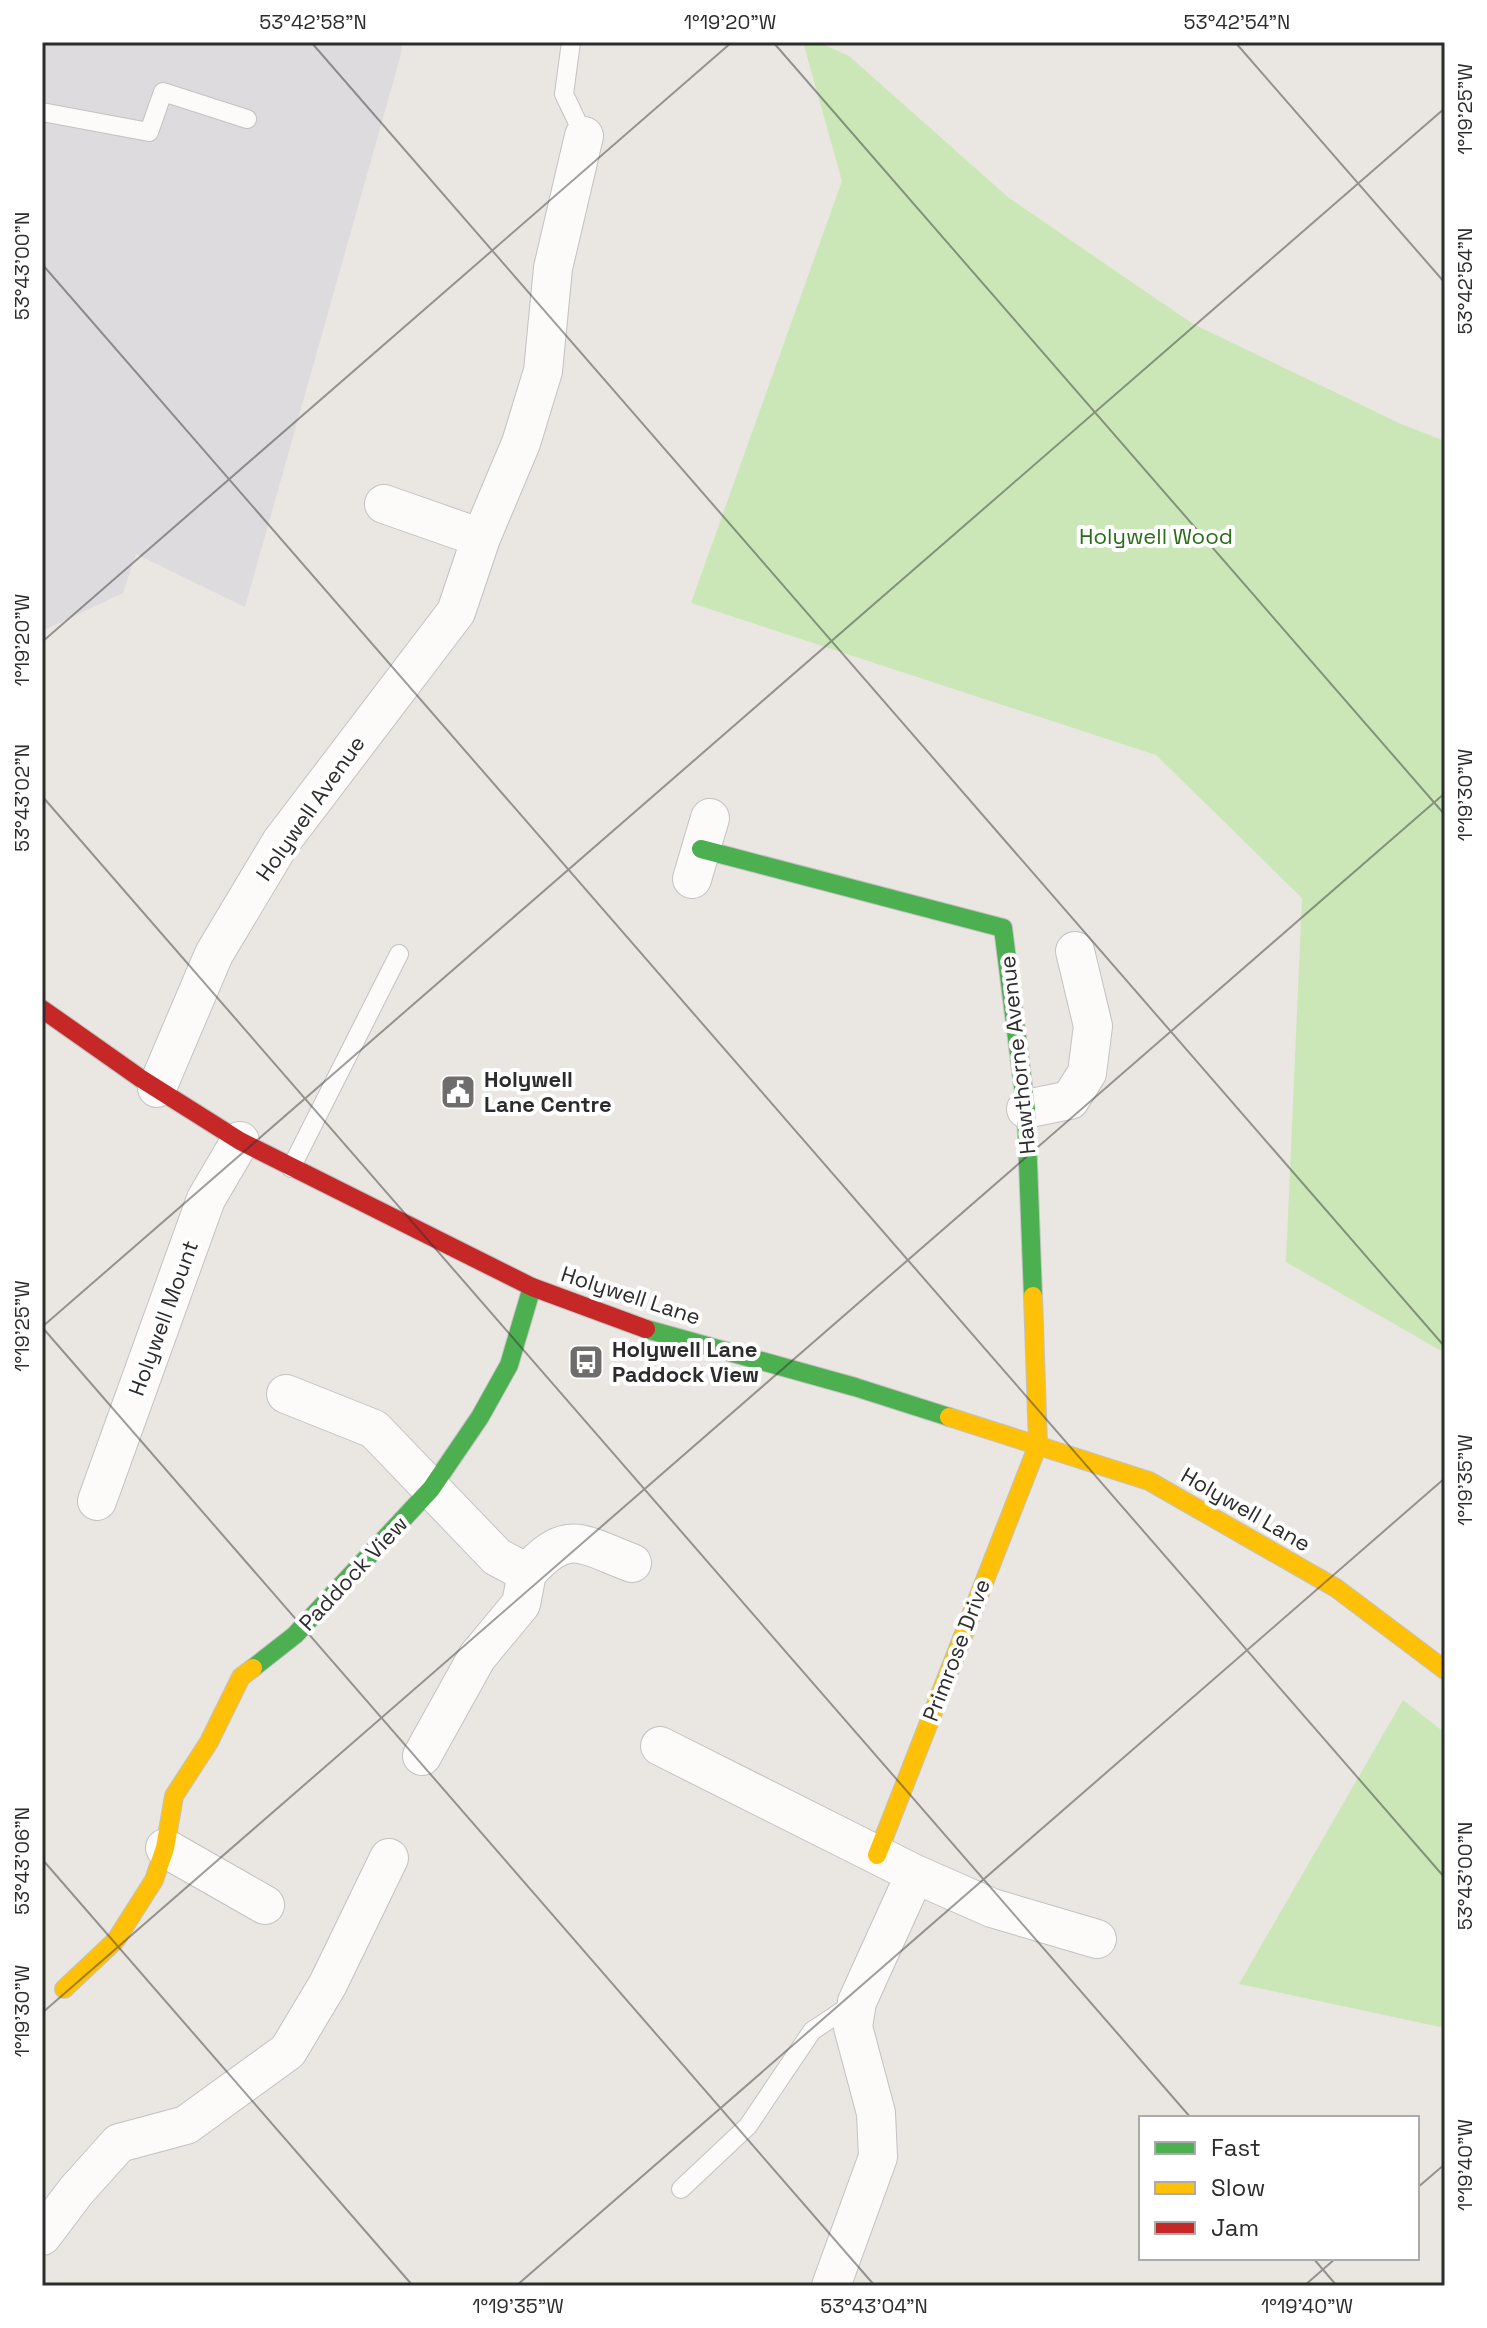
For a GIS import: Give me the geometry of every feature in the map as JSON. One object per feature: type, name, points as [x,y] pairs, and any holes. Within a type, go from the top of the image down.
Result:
[{"type":"street","name":"Holywell Avenue","points":[[157,1088],[214,954],[281,842],[456,612],[481,538],[521,443],[543,371],[553,268],[584,136]]},
{"type":"street","points":[[384,504],[481,538]]},
{"type":"street","name":"Hawthorne Avenue","points":[[701,848],[1003,928],[1026,1109],[1038,1445]]},
{"type":"street","points":[[1026,1109],[1070,1100],[1087,1073],[1093,1026],[1075,951]]},
{"type":"street","name":"Holywell Lane","points":[[42,1009],[240,1141],[532,1287],[622,1322],[855,1387],[1149,1481],[1336,1588],[1445,1670]]},
{"type":"street","name":"Holywell Mount","points":[[97,1501],[206,1199],[240,1141]]},
{"type":"street","name":"Paddock View","points":[[64,1989],[116,1940],[154,1880],[165,1848],[174,1796],[209,1742],[241,1677],[295,1635],[431,1489],[480,1417],[509,1365],[532,1287]]},
{"type":"street","points":[[286,1394],[374,1429],[497,1557],[527,1573]]},
{"type":"street","name":"Primrose Drive","points":[[877,1855],[1038,1445]]},
{"type":"street","points":[[422,1756],[477,1657],[521,1604],[527,1573],[547,1550],[575,1541],[632,1563]]},
{"type":"street","points":[[660,1746],[915,1874],[992,1908],[1097,1939]]},
{"type":"street","points":[[165,1848],[265,1905]]},
{"type":"street","points":[[42,2236],[76,2191],[119,2143],[186,2125],[288,2051],[328,1984],[389,1858]]},
{"type":"street","points":[[831,2286],[878,2157],[876,2113],[853,2027],[857,2002],[915,1874]]},
{"type":"lane","points":[[571,42],[564,94],[584,136]]},
{"type":"lane","points":[[42,112],[149,132],[163,92],[247,119]]},
{"type":"lane","points":[[291,1168],[399,954]]},
{"type":"lane","points":[[681,2189],[748,2126],[812,2031],[857,2002]]},
{"type":"shaded area","points":[[42,42],[402,42],[245,607],[136,554],[123,593],[42,631]]},
{"type":"green space","name":"Holywell Wood","points":[[803,42],[818,42],[849,56],[1009,198],[1193,324],[1401,424],[1445,441],[1445,1353],[1286,1262],[1302,898],[1156,755],[691,603],[842,181]]},
{"type":"green space","points":[[1403,1700],[1445,1733],[1445,2028],[1239,1984]]},
{"type":"traffic: fast","points":[[701,849],[1003,928],[1026,1109],[1033,1296]]},
{"type":"traffic: fast","points":[[253,1668],[295,1635],[431,1489],[480,1417],[509,1365],[532,1287]]},
{"type":"traffic: fast","points":[[646,1329],[855,1387],[949,1417]]},
{"type":"traffic: slow","points":[[877,1855],[1038,1445],[1033,1296]]},
{"type":"traffic: slow","points":[[949,1417],[1149,1481],[1336,1588],[1445,1670]]},
{"type":"traffic: slow","points":[[64,1989],[116,1940],[154,1880],[165,1848],[174,1796],[209,1742],[241,1677],[253,1668]]},
{"type":"traffic: jam","points":[[42,1009],[140,1078],[240,1141],[532,1287],[646,1329]]},
{"type":"place","name":"Holywell Lane Centre","points":[[458,1092]]},
{"type":"place","name":"Holywell Lane Paddock View","points":[[586,1362]]}]
